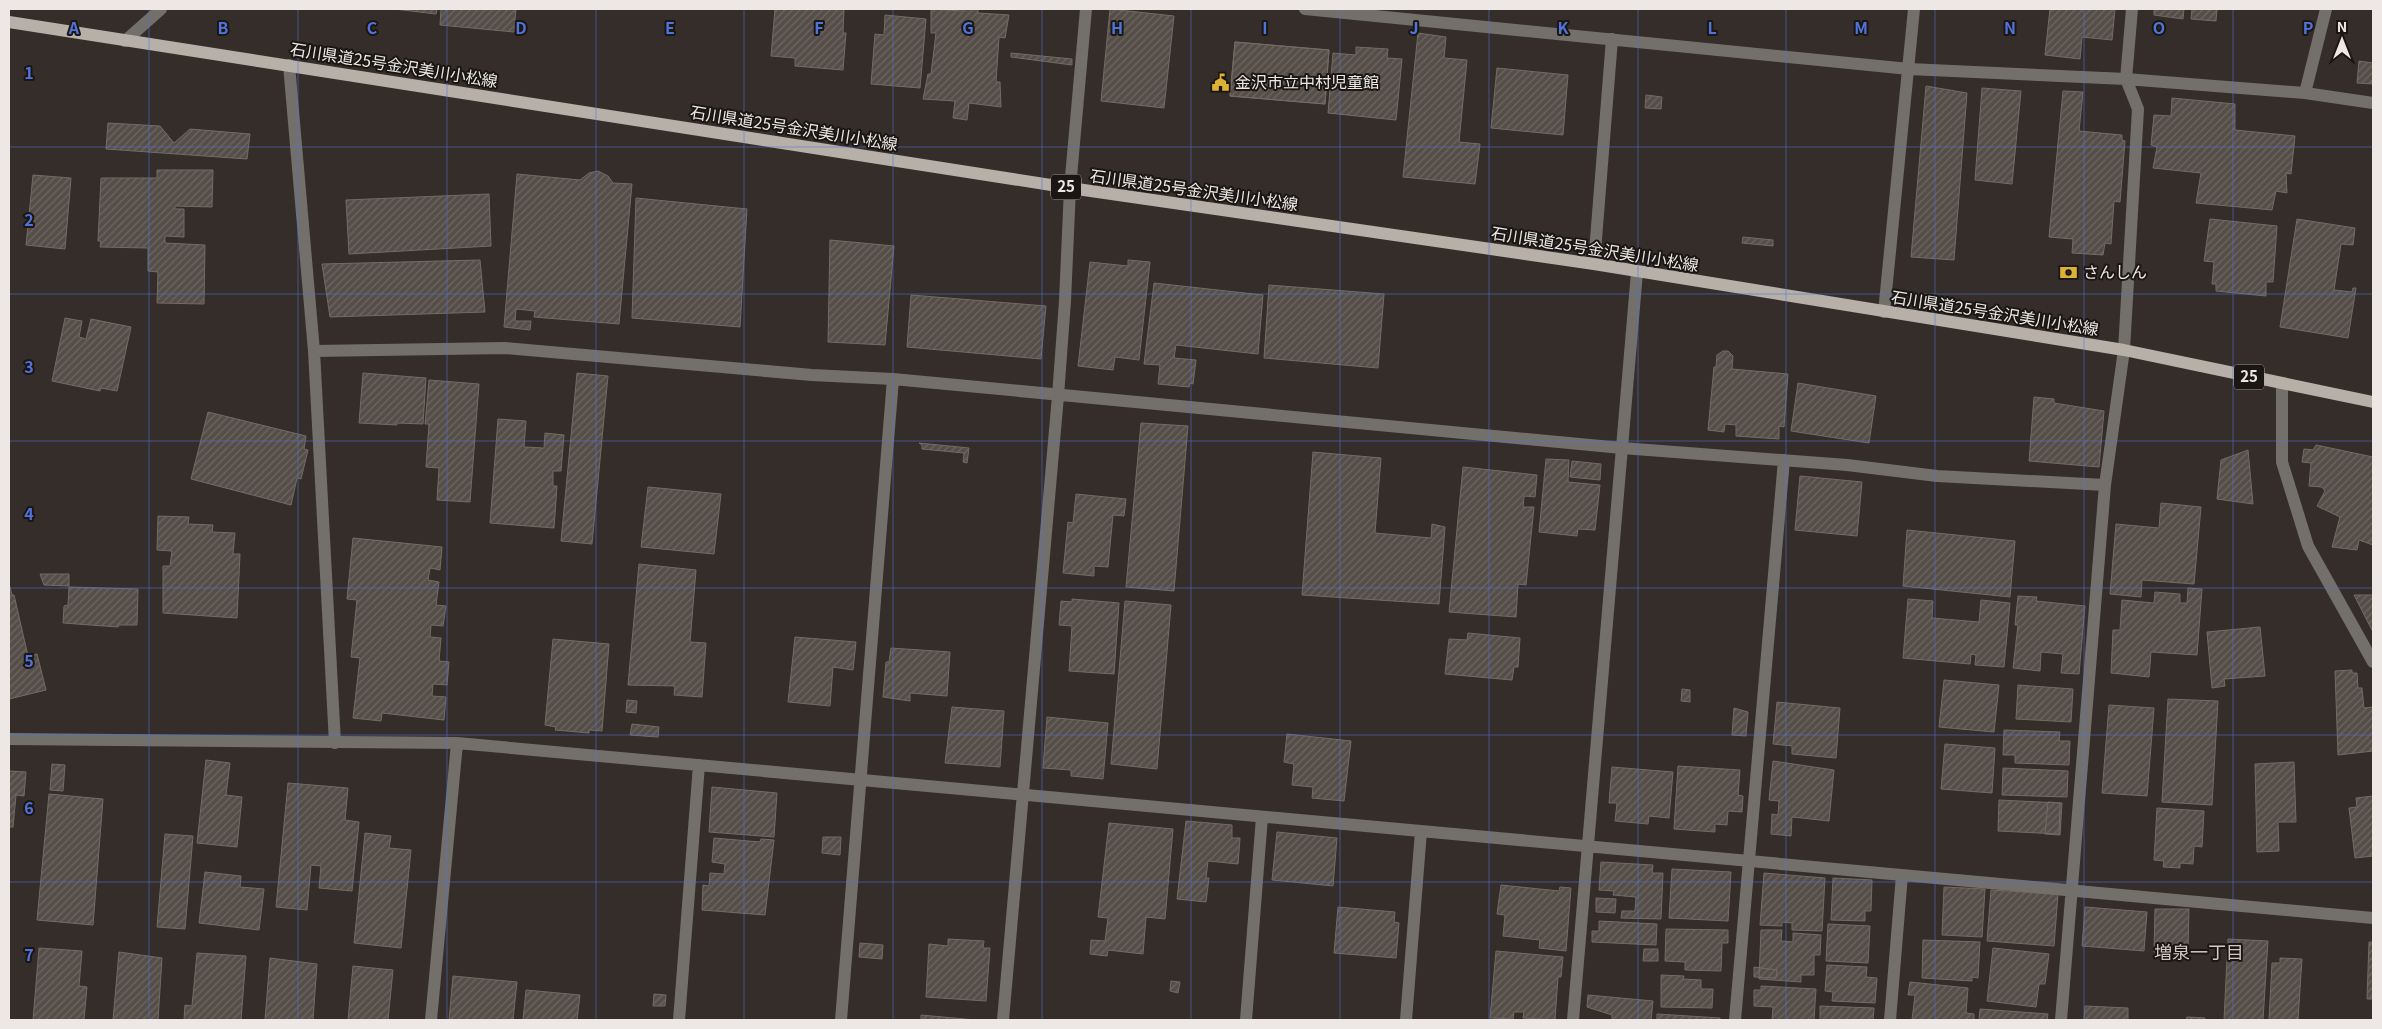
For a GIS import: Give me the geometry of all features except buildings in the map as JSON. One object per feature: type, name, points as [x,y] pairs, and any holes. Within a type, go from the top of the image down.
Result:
[{"type":"main road","name":"石川県道25号金沢美川小松線","points":[[9,22],[1070,188],[1594,264],[2124,350],[2373,402]]},
{"type":"street","points":[[125,41],[161,9]]},
{"type":"street","points":[[1003,1020],[1058,396],[1065,301],[1070,188],[1086,9]]},
{"type":"street","points":[[1305,9],[1909,69],[2126,79],[2305,93],[2373,103]]},
{"type":"street","points":[[1884,312],[1914,9]]},
{"type":"street","points":[[2061,1020],[2105,485],[2124,350],[2138,109],[2126,79],[2132,9]]},
{"type":"street","points":[[2305,93],[2326,9]]},
{"type":"street","points":[[1594,264],[1612,40]]},
{"type":"street","points":[[288,65],[314,352],[335,743]]},
{"type":"street","points":[[1573,1020],[1637,272]]},
{"type":"street","points":[[314,352],[505,348],[812,375],[893,379],[1622,448],[1847,465],[1938,476],[2105,485]]},
{"type":"street","points":[[841,1020],[862,780],[893,379]]},
{"type":"street","points":[[2282,384],[2282,462],[2308,546],[2373,662]]},
{"type":"street","points":[[1735,1020],[1784,460]]},
{"type":"street","points":[[9,739],[456,743],[2373,918]]},
{"type":"street","points":[[431,1020],[456,743]]},
{"type":"street","points":[[679,1020],[700,765]]},
{"type":"street","points":[[1246,1020],[1262,817]]},
{"type":"street","points":[[1406,1020],[1421,831]]},
{"type":"street","points":[[1890,1020],[1902,875]]},
{"type":"place","name":"金沢市立中村児童館","points":[[1221,82]]},
{"type":"place","name":"さんしん","points":[[2069,272]]},
{"type":"district","name":"増泉一丁目","points":[[2199,953]]}]
